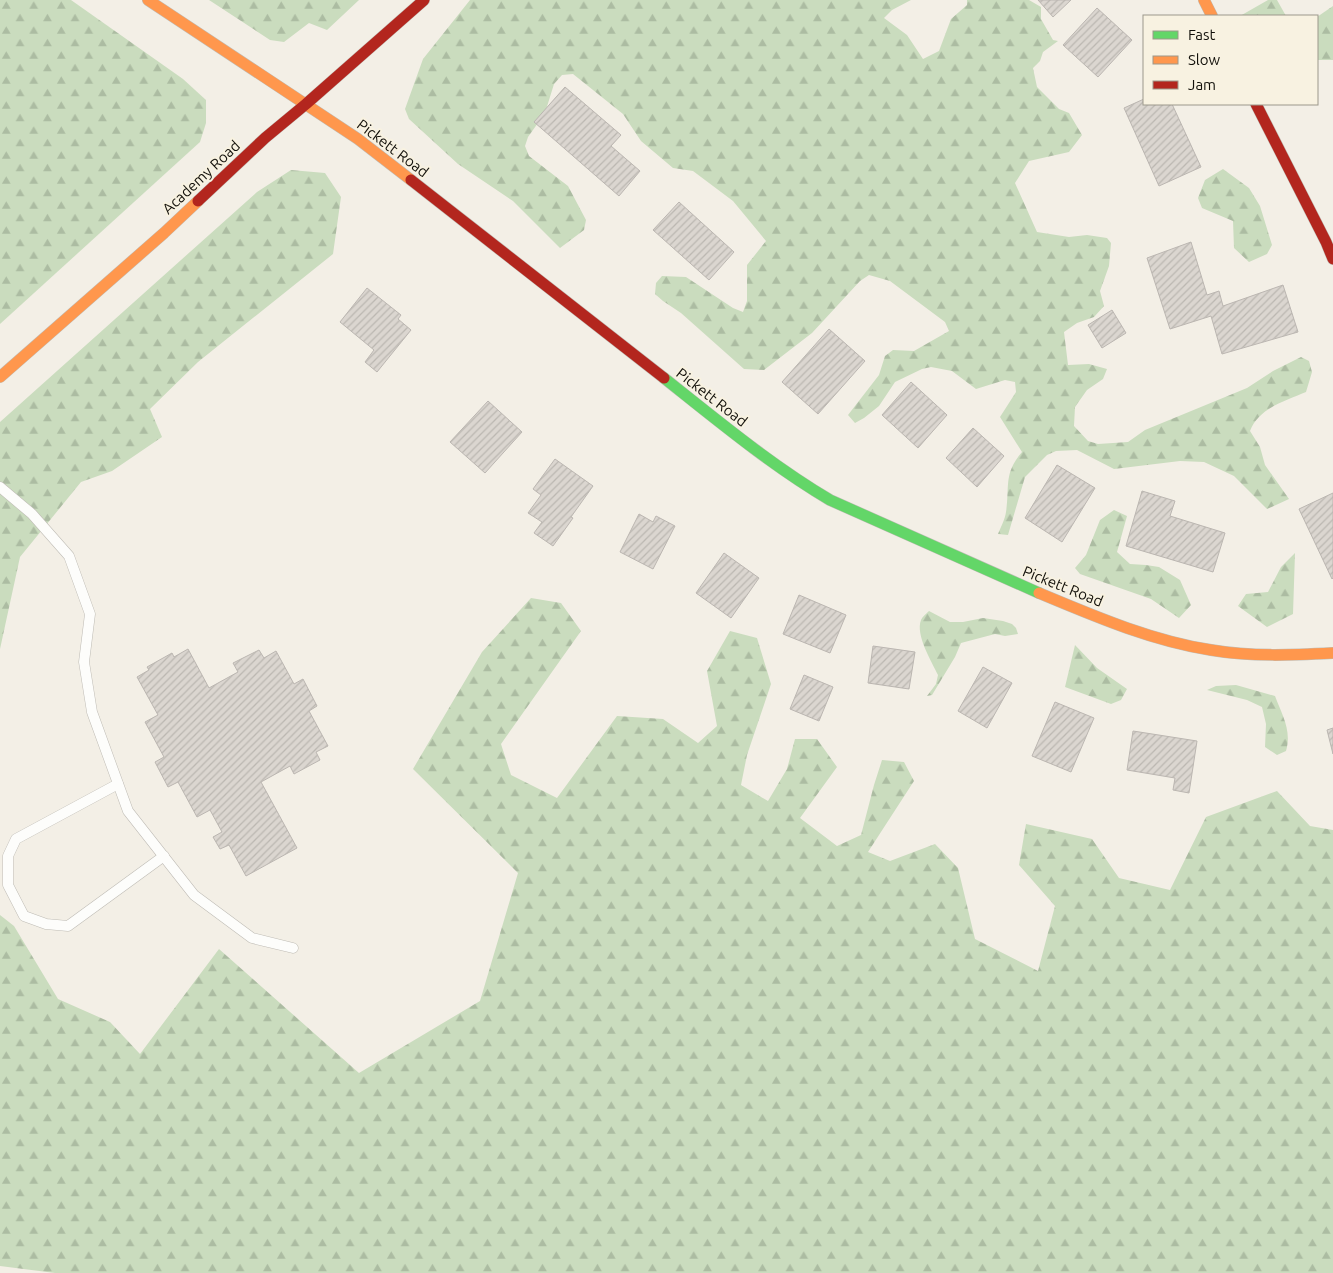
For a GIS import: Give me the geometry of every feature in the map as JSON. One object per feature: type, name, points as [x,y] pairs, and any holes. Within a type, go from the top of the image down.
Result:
[{"type":"street","name":"Pickett Road","points":[[148,0],[358,139],[711,416],[798,481],[830,500],[1042,595],[1142,634],[1195,648],[1244,654],[1333,653]]},
{"type":"street","name":"Academy Road","points":[[0,377],[164,233],[265,138],[424,0]]},
{"type":"street","points":[[1204,0],[1212,15]]},
{"type":"street","points":[[1257,105],[1333,259]]},
{"type":"lane","points":[[0,487],[32,514],[68,556],[90,614],[84,662],[92,712],[128,811],[194,894],[252,938],[293,948]]},
{"type":"lane","points":[[118,784],[16,839],[8,856],[8,885],[24,916],[46,924],[68,926],[164,856]]},
{"type":"green space","points":[[0,0],[71,0],[183,79],[206,100],[206,123],[200,142],[0,324]]},
{"type":"green space","points":[[209,0],[359,0],[327,30],[309,23],[284,42],[270,40]]},
{"type":"green space","points":[[470,0],[911,0],[892,10],[884,18],[907,35],[923,59],[939,51],[951,19],[967,5],[967,0],[1029,0],[1041,7],[1041,19],[1053,40],[1058,41],[1043,52],[1040,61],[1033,68],[1037,87],[1059,109],[1069,113],[1082,135],[1069,152],[1029,161],[1015,183],[1037,232],[1069,237],[1087,235],[1107,238],[1111,243],[1109,266],[1100,291],[1104,306],[1094,317],[1077,323],[1064,332],[1068,365],[1089,364],[1107,369],[1103,379],[1087,390],[1075,407],[1074,426],[1088,441],[1098,444],[1128,442],[1145,430],[1247,388],[1273,371],[1301,357],[1309,361],[1312,372],[1306,392],[1281,402],[1266,411],[1254,423],[1250,431],[1260,447],[1265,465],[1289,499],[1267,509],[1234,476],[1204,462],[1180,461],[1114,469],[1077,450],[1056,451],[1047,455],[1025,477],[1008,535],[998,534],[1005,515],[1008,481],[1012,467],[1022,452],[1000,417],[1016,392],[1015,382],[1005,380],[976,389],[952,371],[931,367],[922,369],[895,382],[879,406],[864,418],[855,423],[848,415],[879,375],[885,356],[893,350],[914,351],[949,331],[945,322],[890,281],[869,275],[860,281],[812,333],[764,370],[744,369],[681,313],[655,294],[656,283],[662,276],[686,277],[733,308],[743,312],[747,301],[747,265],[766,241],[733,201],[693,171],[673,168],[641,141],[623,114],[573,74],[562,75],[554,84],[545,113],[528,137],[525,146],[529,156],[568,186],[586,220],[584,230],[560,248],[513,201],[458,164],[409,119],[405,109],[423,59]]},
{"type":"green space","points":[[1268,0],[1277,0],[1285,15],[1242,15]]},
{"type":"green space","points":[[1333,6],[1333,60],[1318,60],[1318,16]]},
{"type":"green space","points":[[1223,169],[1249,188],[1260,206],[1272,245],[1267,254],[1249,262],[1234,248],[1233,221],[1202,208],[1198,198],[1205,180]]},
{"type":"green space","points":[[291,170],[325,173],[341,197],[333,254],[198,362],[150,409],[162,437],[112,471],[81,482],[20,557],[0,649],[0,422],[257,192]]},
{"type":"green space","points":[[1114,510],[1127,516],[1117,552],[1130,564],[1159,567],[1180,580],[1191,605],[1179,618],[1151,599],[1080,574],[1075,568],[1086,555],[1100,520]]},
{"type":"green space","points":[[1295,553],[1293,614],[1267,627],[1238,606],[1246,594],[1268,592],[1281,567]]},
{"type":"green space","points":[[531,598],[561,603],[581,631],[501,744],[511,775],[557,798],[617,716],[663,719],[698,743],[717,726],[707,671],[730,631],[757,638],[771,684],[747,755],[741,785],[768,801],[787,769],[795,739],[817,739],[837,767],[800,818],[837,846],[861,835],[882,760],[904,762],[914,781],[868,852],[890,861],[935,844],[958,868],[975,939],[1038,971],[1055,906],[1019,865],[1026,824],[1092,839],[1119,878],[1170,890],[1206,817],[1277,791],[1310,826],[1333,830],[1333,1273],[55,1273],[0,1266],[0,915],[14,926],[58,999],[110,1022],[140,1054],[219,949],[359,1073],[480,1001],[518,873],[413,769],[482,652]]},
{"type":"green space","points":[[929,611],[950,622],[963,622],[983,618],[1003,621],[1012,624],[1018,634],[1005,636],[995,634],[961,643],[955,657],[932,695],[927,696],[936,684],[938,675],[920,633],[921,620]]},
{"type":"green space","points":[[1075,645],[1097,668],[1127,689],[1121,700],[1111,704],[1065,687]]},
{"type":"green space","points":[[1236,685],[1275,696],[1287,729],[1288,743],[1286,751],[1277,755],[1265,747],[1266,724],[1262,707],[1247,700],[1207,690],[1216,686]]},
{"type":"building","points":[[1038,0],[1071,0],[1053,17]]},
{"type":"building","points":[[1097,8],[1132,40],[1098,77],[1063,45]]},
{"type":"building","points":[[565,87],[621,135],[611,146],[640,171],[619,196],[534,122]]},
{"type":"building","points":[[1143,99],[1143,105],[1172,105],[1201,167],[1159,186],[1124,108]]},
{"type":"building","points":[[679,202],[734,252],[709,280],[653,230]]},
{"type":"building","points":[[1191,242],[1207,295],[1219,291],[1223,306],[1283,285],[1298,332],[1222,354],[1211,316],[1170,329],[1147,258]]},
{"type":"building","points":[[367,288],[401,315],[398,319],[411,330],[377,372],[365,362],[374,350],[340,322]]},
{"type":"building","points":[[1112,310],[1126,333],[1102,348],[1088,325]]},
{"type":"building","points":[[829,329],[865,361],[818,414],[782,382]]},
{"type":"building","points":[[911,382],[947,415],[918,448],[882,415]]},
{"type":"building","points":[[488,401],[522,432],[485,473],[450,442]]},
{"type":"building","points":[[973,428],[1004,456],[977,487],[946,458]]},
{"type":"building","points":[[555,459],[593,486],[553,546],[534,533],[542,522],[528,513],[541,495],[533,489]]},
{"type":"building","points":[[1057,465],[1095,488],[1062,542],[1025,518]]},
{"type":"building","points":[[1142,491],[1175,501],[1170,516],[1225,533],[1213,572],[1126,546]]},
{"type":"building","points":[[1333,493],[1333,578],[1332,579],[1299,509]]},
{"type":"building","points":[[639,514],[653,522],[656,516],[675,526],[653,569],[620,552]]},
{"type":"building","points":[[724,553],[759,578],[731,618],[696,593]]},
{"type":"building","points":[[799,595],[846,615],[830,653],[783,634]]},
{"type":"building","points":[[873,646],[915,652],[909,689],[868,683]]},
{"type":"building","points":[[188,649],[209,688],[238,672],[233,663],[259,650],[264,658],[276,651],[294,684],[303,679],[317,706],[309,711],[328,746],[316,752],[320,760],[294,774],[290,766],[261,782],[297,848],[246,876],[229,845],[220,849],[213,837],[222,832],[210,810],[197,817],[178,782],[168,787],[155,762],[164,757],[145,722],[158,715],[137,677],[149,670],[147,667],[172,653],[174,657]]},
{"type":"building","points":[[983,667],[1012,683],[987,728],[958,711]]},
{"type":"building","points":[[804,675],[833,687],[819,721],[790,709]]},
{"type":"building","points":[[1055,702],[1094,718],[1071,772],[1032,756]]},
{"type":"building","points":[[1333,728],[1333,754],[1327,730]]},
{"type":"building","points":[[1133,731],[1197,741],[1189,793],[1173,790],[1175,778],[1127,770]]},
{"type":"traffic: fast","points":[[664,378],[766,457],[830,500],[1039,593]]},
{"type":"traffic: slow","points":[[148,0],[358,139],[411,180]]},
{"type":"traffic: slow","points":[[1204,0],[1212,15]]},
{"type":"traffic: slow","points":[[0,377],[198,201]]},
{"type":"traffic: slow","points":[[1039,593],[1124,627],[1189,646],[1257,655],[1333,653]]},
{"type":"traffic: jam","points":[[198,201],[265,138],[424,0]]},
{"type":"traffic: jam","points":[[1257,105],[1333,259]]},
{"type":"traffic: jam","points":[[411,180],[664,378]]}]
